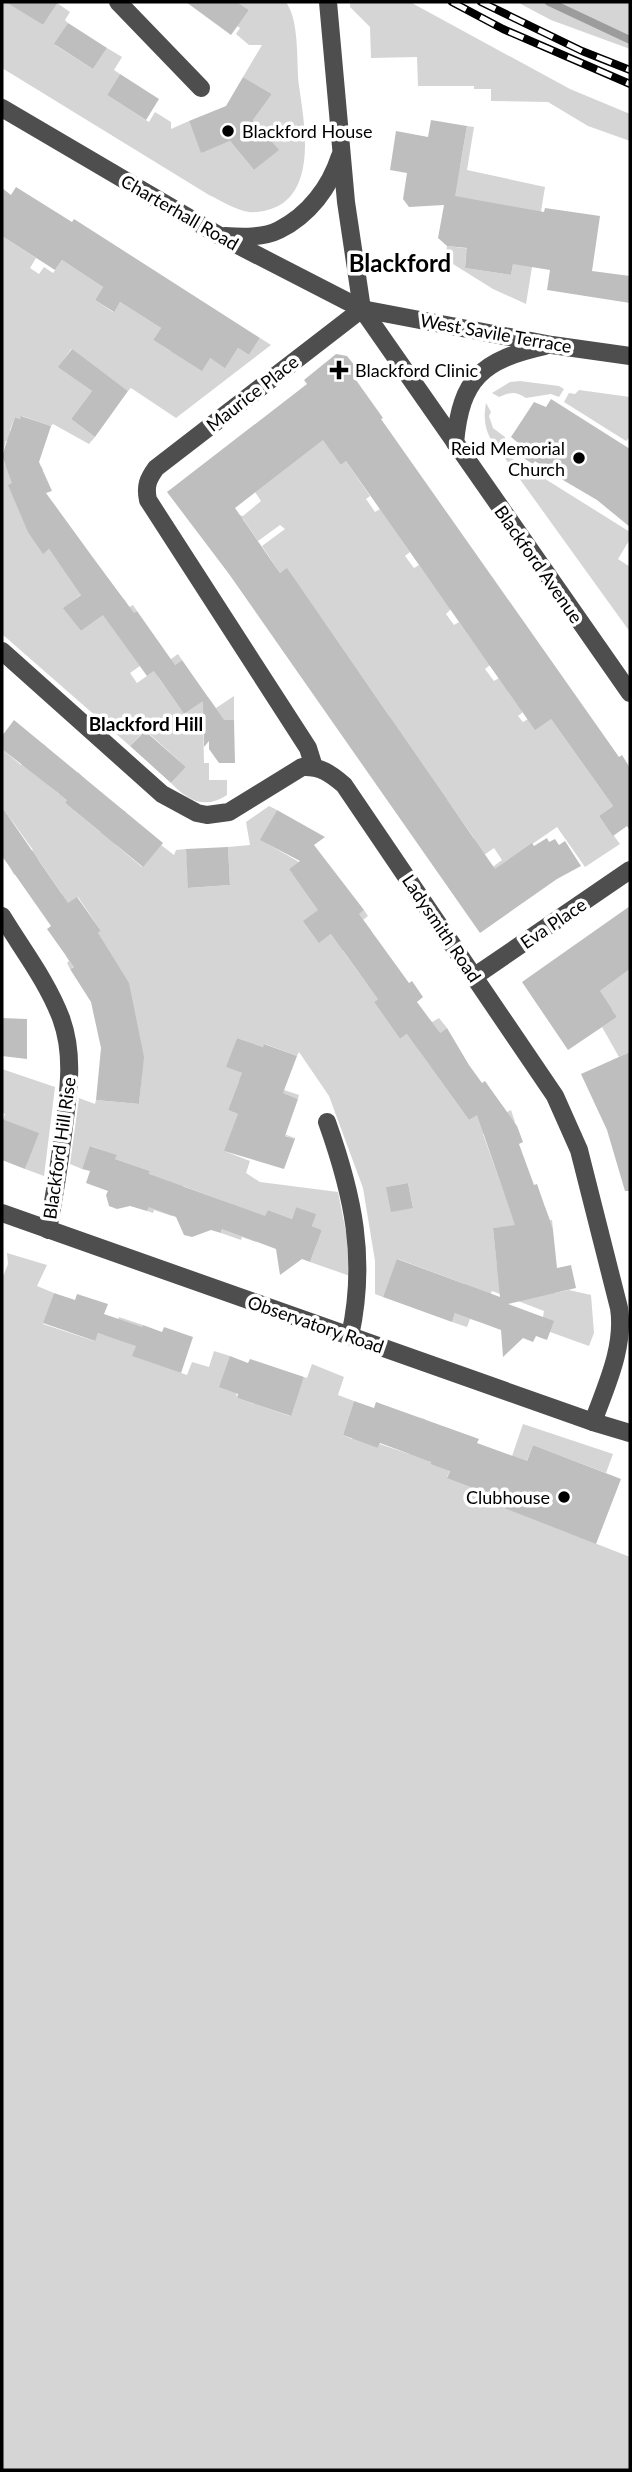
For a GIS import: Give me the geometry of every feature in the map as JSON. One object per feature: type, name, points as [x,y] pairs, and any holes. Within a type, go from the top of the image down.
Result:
[{"type":"street","points":[[118,2],[201,88]]},
{"type":"street","name":"Blackford Avenue","points":[[328,2],[346,202],[362,309],[630,693]]},
{"type":"street","name":"Charterhall Road","points":[[2,108],[220,236],[362,309]]},
{"type":"street","points":[[220,236],[251,237],[278,231],[299,216],[326,188],[342,149]]},
{"type":"street","name":"West Savile Terrace","points":[[362,309],[552,345],[630,356]]},
{"type":"street","name":"Maurice Place","points":[[314,767],[308,748],[148,500],[146,490],[156,468],[362,309]]},
{"type":"street","points":[[455,443],[460,406],[465,391],[476,378],[504,358],[552,345]]},
{"type":"street","points":[[2,651],[162,794],[197,813],[207,815],[229,812],[292,771],[302,767],[314,767]]},
{"type":"street","name":"Ladysmith Road","points":[[314,767],[325,771],[344,785],[555,1096],[573,1135],[584,1168],[621,1324],[618,1348],[593,1422]]},
{"type":"street","name":"Eva Place","points":[[475,976],[630,870]]},
{"type":"street","name":"Blackford Hill Rise","points":[[2,916],[54,1002],[68,1047],[68,1101],[57,1187],[48,1230]]},
{"type":"street","points":[[327,1122],[348,1187],[356,1237],[359,1282],[350,1336]]},
{"type":"street","name":"Observatory Road","points":[[2,1213],[630,1433]]},
{"type":"shaded area","points":[[2,2],[7,2],[43,25],[57,3],[70,12],[65,20],[68,23],[55,45],[93,69],[107,48],[122,57],[114,70],[120,74],[107,95],[149,122],[155,112],[171,122],[171,129],[189,121],[201,152],[230,141],[254,170],[278,150],[253,120],[272,94],[243,77],[262,45],[249,45],[236,34],[240,28],[237,26],[249,10],[237,2],[286,2],[294,20],[305,133],[303,167],[299,182],[291,195],[280,205],[265,211],[249,212],[234,207],[209,195],[2,68]]},
{"type":"shaded area","points":[[350,2],[410,2],[570,89],[630,114],[630,141],[588,126],[548,102],[491,101],[491,89],[474,89],[474,86],[418,86],[417,57],[371,58],[370,27],[350,7]]},
{"type":"shaded area","points":[[517,2],[630,2],[630,49],[551,20]]},
{"type":"shaded area","points":[[467,126],[474,127],[467,170],[545,187],[526,304],[493,289],[445,259],[447,246],[472,249],[471,256],[466,256],[465,268],[511,275],[523,209],[457,206],[445,165],[460,167]]},
{"type":"shaded area","points":[[2,236],[36,258],[30,268],[39,274],[44,267],[53,273],[62,260],[103,287],[95,300],[113,312],[120,302],[161,328],[153,340],[170,351],[210,358],[225,367],[238,348],[249,355],[260,338],[271,345],[176,418],[131,388],[128,391],[71,349],[59,367],[92,391],[71,419],[95,437],[89,444],[53,424],[51,426],[22,416],[20,419],[15,417],[10,430],[13,442],[6,441],[2,455]]},
{"type":"shaded area","points":[[520,381],[564,389],[559,397],[551,394],[526,398],[513,393],[499,397],[492,393],[510,382]]},
{"type":"shaded area","points":[[579,390],[630,397],[630,437],[626,441],[564,402],[569,393],[575,394]]},
{"type":"shaded area","points":[[486,403],[491,412],[489,416],[493,428],[505,437],[506,452],[517,463],[514,470],[487,432]]},
{"type":"shaded area","points":[[329,435],[341,465],[346,461],[370,496],[366,499],[375,512],[380,509],[410,552],[405,556],[414,568],[419,565],[451,609],[446,614],[454,625],[459,622],[490,665],[485,669],[494,681],[499,678],[523,712],[518,716],[523,722],[528,719],[551,719],[613,806],[599,816],[620,844],[585,867],[557,827],[496,869],[486,872],[502,860],[494,848],[477,860],[474,838],[447,800],[439,805],[388,714],[287,569],[280,573],[262,546],[285,529],[280,525],[258,541],[243,519],[233,521],[261,501],[255,492]]},
{"type":"shaded area","points":[[2,456],[5,465],[19,470],[41,466],[43,470],[9,485],[43,553],[49,549],[69,577],[84,592],[64,608],[81,631],[124,599],[129,607],[133,605],[137,611],[113,628],[140,666],[130,673],[137,683],[178,654],[182,660],[158,677],[184,714],[208,697],[216,708],[234,696],[234,720],[203,720],[204,763],[209,763],[209,780],[227,780],[227,795],[204,802],[183,794],[171,783],[186,767],[145,730],[130,746],[2,634]]},
{"type":"shaded area","points":[[526,467],[630,532],[630,539],[618,559],[630,567],[630,632],[519,478]]},
{"type":"shaded area","points":[[40,742],[46,746],[28,768],[59,794],[78,772],[85,779],[65,803],[100,832],[120,808],[126,812],[116,845],[142,867],[161,845],[174,855],[176,850],[186,849],[189,888],[230,885],[228,847],[250,845],[246,822],[269,806],[277,810],[261,840],[299,862],[289,869],[320,909],[304,921],[320,942],[364,910],[368,916],[363,920],[371,930],[343,951],[368,985],[396,965],[404,981],[374,1002],[400,1039],[429,1019],[432,1022],[439,1018],[447,1028],[418,1049],[469,1120],[498,1100],[507,1112],[511,1110],[515,1122],[483,1134],[513,1218],[545,1207],[552,1220],[553,1229],[534,1230],[532,1224],[493,1228],[497,1266],[555,1293],[569,1290],[591,1295],[594,1333],[589,1346],[550,1332],[543,1317],[544,1311],[492,1291],[480,1322],[470,1319],[467,1327],[452,1322],[465,1284],[398,1259],[383,1297],[375,1294],[375,1261],[363,1188],[329,1096],[299,1052],[297,1056],[265,1044],[263,1047],[237,1038],[227,1067],[252,1079],[299,1095],[298,1099],[266,1087],[265,1090],[239,1081],[228,1110],[295,1139],[263,1128],[224,1151],[250,1161],[246,1173],[260,1182],[338,1192],[349,1247],[350,1276],[310,1262],[322,1230],[312,1226],[315,1214],[296,1207],[292,1219],[268,1210],[256,1242],[242,1237],[241,1240],[221,1233],[231,1204],[183,1186],[172,1216],[154,1210],[153,1213],[147,1211],[156,1185],[147,1182],[150,1171],[115,1159],[116,1155],[91,1146],[82,1169],[70,1164],[79,1098],[95,1104],[96,1100],[139,1104],[142,1072],[94,1015],[93,1010],[109,1003],[106,947],[70,969],[67,963],[69,961],[66,956],[101,931],[78,897],[64,906],[62,894],[38,859],[14,875],[10,867],[33,850],[2,807],[2,749],[21,765]],"holes":[[[408,1183],[413,1208],[386,1187]]]},
{"type":"shaded area","points":[[630,969],[630,1052],[619,1057],[602,1027],[617,1017],[612,1009],[602,1014],[600,991]]},
{"type":"shaded area","points":[[2,1069],[55,1087],[44,1176],[25,1169],[38,1133],[3,1120],[5,1114],[2,1113]]},
{"type":"shaded area","points":[[7,1253],[47,1265],[37,1286],[54,1293],[43,1324],[94,1341],[98,1333],[112,1337],[119,1317],[143,1325],[133,1356],[187,1375],[192,1362],[209,1367],[214,1351],[230,1356],[237,1398],[290,1416],[304,1377],[307,1378],[312,1364],[344,1377],[338,1395],[354,1401],[343,1435],[352,1439],[354,1435],[378,1448],[380,1444],[409,1454],[422,1418],[426,1420],[425,1425],[441,1431],[430,1464],[450,1470],[447,1477],[488,1488],[484,1500],[500,1491],[523,1424],[613,1454],[606,1473],[533,1445],[508,1509],[630,1557],[630,2470],[2,2470],[2,1279],[8,1264]]},
{"type":"building","points":[[6,2],[58,2],[43,25]]},
{"type":"building","points":[[186,2],[237,2],[249,10],[231,35]]},
{"type":"building","points":[[68,23],[107,48],[93,69],[54,44]]},
{"type":"building","points":[[120,74],[159,99],[146,120],[107,95]]},
{"type":"building","name":"Blackford House","points":[[243,77],[272,94],[253,120],[279,150],[254,170],[230,141],[201,153],[189,121],[226,106]]},
{"type":"building","points":[[431,120],[467,126],[455,196],[544,212],[545,208],[600,216],[592,271],[630,276],[630,303],[547,290],[550,270],[513,264],[511,275],[465,268],[467,248],[447,246],[438,238],[444,205],[409,207],[403,199],[407,173],[390,170],[396,131],[428,137]]},
{"type":"building","points":[[16,187],[72,222],[74,219],[260,338],[249,355],[238,348],[225,368],[210,358],[202,371],[153,340],[161,328],[120,302],[114,312],[95,300],[103,287],[62,260],[55,270],[2,236],[2,188],[11,195]]},
{"type":"building","points":[[72,349],[128,391],[95,437],[71,419],[92,391],[58,367]]},
{"type":"building","points":[[336,354],[347,356],[363,376],[356,380],[383,418],[381,419],[619,757],[622,755],[630,768],[630,831],[627,826],[613,836],[599,816],[613,806],[551,719],[535,730],[346,461],[341,465],[323,440],[235,508],[280,573],[287,568],[495,869],[532,843],[534,846],[547,838],[549,842],[555,839],[559,845],[565,841],[581,866],[557,879],[480,933],[229,574],[167,492],[307,384],[304,380]]},
{"type":"building","name":"Reid Memorial Church","points":[[551,399],[630,449],[630,527],[597,500],[535,461],[533,464],[517,454],[522,446],[511,437],[534,402],[546,407]]},
{"type":"building","points":[[21,416],[51,426],[39,462],[52,491],[46,493],[175,665],[182,660],[224,720],[234,720],[235,763],[219,763],[209,749],[209,741],[204,747],[203,701],[184,714],[154,671],[147,676],[103,615],[81,631],[63,608],[81,595],[49,549],[43,554],[28,532],[8,485],[12,483],[2,456],[15,417],[20,419]]},
{"type":"building","points":[[14,720],[163,843],[143,867],[65,803],[67,800],[2,749],[2,736]]},
{"type":"building","points":[[145,731],[186,767],[171,783],[130,746]]},
{"type":"building","points":[[2,807],[68,903],[77,897],[101,931],[98,933],[129,983],[144,1057],[139,1104],[96,1100],[101,1048],[91,1002],[70,969],[74,967],[47,929],[51,926],[2,856]]},
{"type":"building","points":[[277,810],[325,837],[314,845],[364,910],[359,914],[409,983],[412,981],[423,997],[417,1002],[440,1033],[447,1028],[469,1065],[482,1083],[485,1081],[517,1126],[523,1142],[519,1144],[553,1230],[557,1268],[571,1265],[576,1288],[508,1304],[554,1321],[547,1340],[536,1336],[533,1342],[523,1338],[503,1357],[501,1330],[455,1313],[452,1322],[383,1297],[397,1259],[500,1297],[493,1228],[515,1225],[477,1115],[469,1120],[407,1034],[400,1039],[374,1002],[378,999],[331,934],[319,943],[303,921],[318,910],[289,869],[300,861],[260,840]]},
{"type":"building","points":[[228,847],[230,885],[188,888],[186,849]]},
{"type":"building","points":[[630,906],[630,969],[600,991],[617,1017],[568,1050],[522,982]]},
{"type":"building","points":[[2,1018],[27,1019],[27,1059],[2,1056]]},
{"type":"building","points":[[237,1038],[297,1056],[283,1093],[298,1099],[285,1136],[295,1139],[284,1169],[224,1151],[238,1114],[228,1110],[242,1073],[226,1067]]},
{"type":"building","points":[[630,1052],[630,1191],[625,1191],[607,1130],[581,1074]]},
{"type":"building","points":[[2,1119],[39,1133],[25,1169],[2,1160]]},
{"type":"building","points":[[90,1146],[117,1155],[115,1159],[150,1171],[149,1174],[265,1216],[268,1210],[292,1219],[296,1207],[316,1214],[312,1226],[322,1230],[310,1262],[302,1259],[280,1275],[276,1249],[222,1229],[221,1233],[211,1230],[192,1237],[184,1235],[176,1217],[149,1207],[147,1211],[130,1206],[117,1209],[109,1206],[106,1195],[108,1191],[86,1183],[90,1171],[82,1169]]},
{"type":"building","points":[[408,1183],[413,1208],[391,1212],[386,1187]]},
{"type":"building","points":[[54,1293],[75,1300],[77,1294],[108,1304],[104,1314],[142,1327],[143,1325],[162,1332],[164,1327],[193,1337],[181,1373],[132,1356],[136,1346],[98,1333],[95,1341],[43,1323]]},
{"type":"building","points":[[230,1356],[248,1363],[250,1359],[304,1377],[291,1416],[237,1398],[238,1394],[219,1387]]},
{"type":"building","points":[[354,1401],[374,1408],[376,1402],[479,1439],[477,1443],[527,1461],[533,1445],[621,1479],[596,1544],[484,1500],[487,1493],[447,1478],[450,1471],[430,1464],[431,1462],[380,1443],[378,1448],[343,1435]]},
{"type":"waterway","points":[[549,2],[630,40]]},
{"type":"railway","points":[[452,2],[503,29],[630,84]]},
{"type":"railway","points":[[481,2],[582,51],[630,70]]},
{"type":"place","name":"Blackford House","points":[[228,131]]},
{"type":"place","name":"Blackford Clinic","points":[[339,370]]},
{"type":"place","name":"Reid Memorial Church","points":[[579,458]]},
{"type":"place","name":"Clubhouse","points":[[564,1497]]},
{"type":"district","name":"Blackford","points":[[400,262]]},
{"type":"district","name":"Blackford Hill","points":[[146,723]]}]
